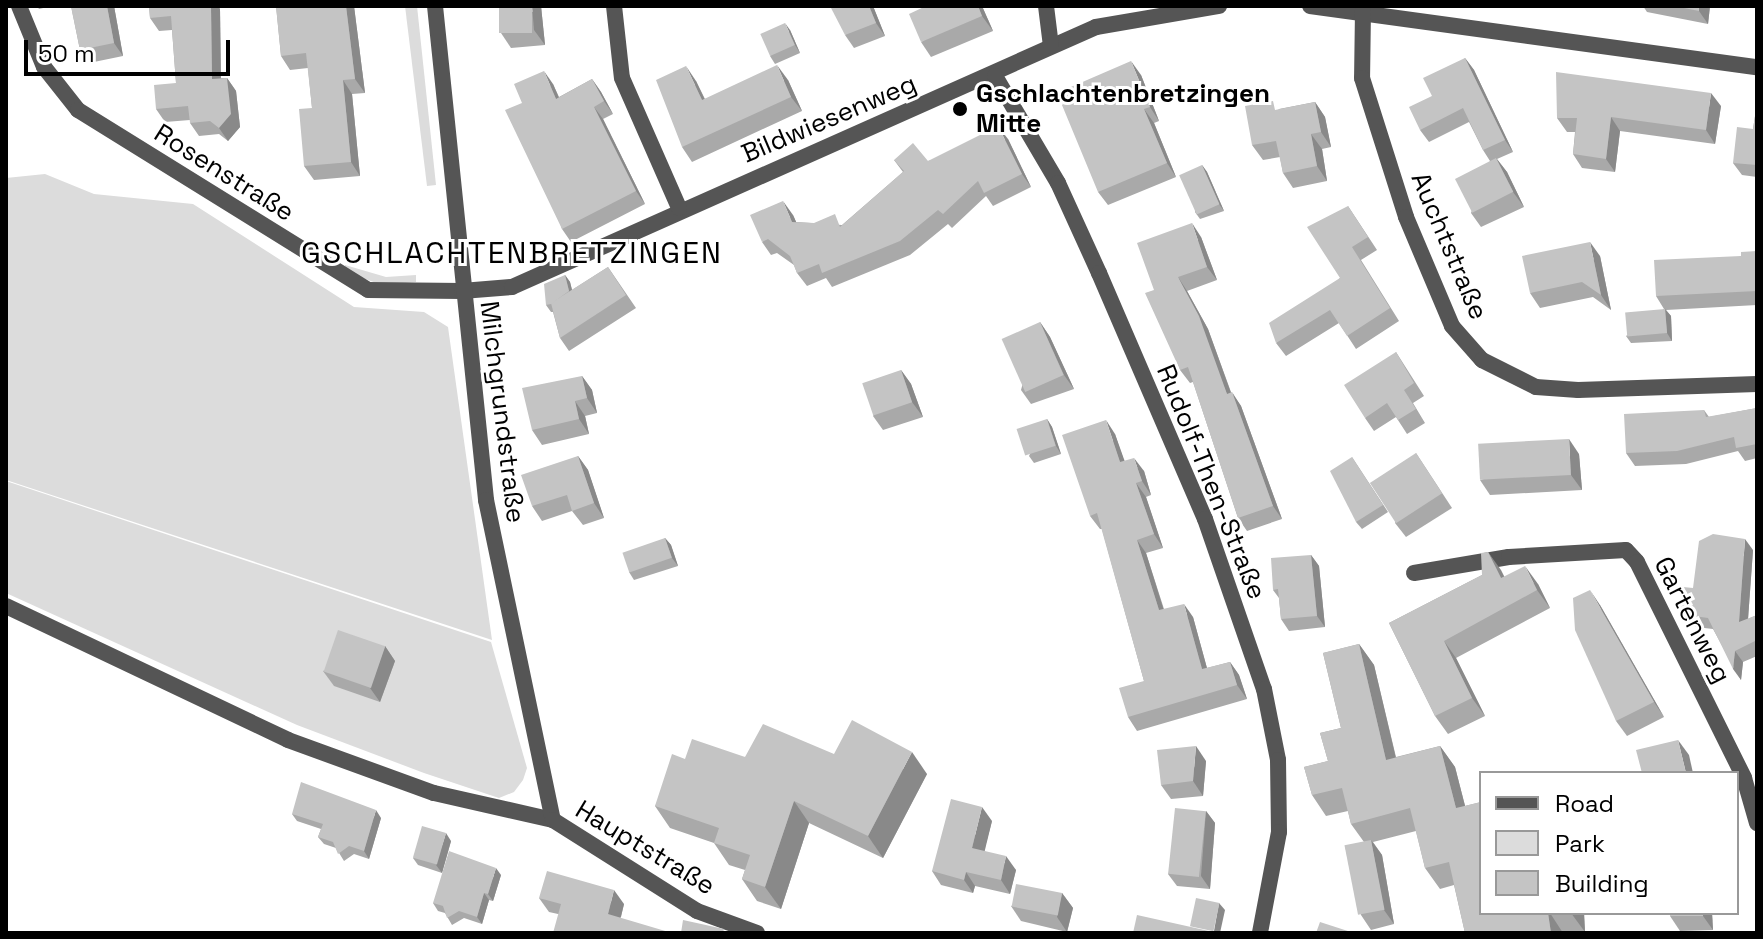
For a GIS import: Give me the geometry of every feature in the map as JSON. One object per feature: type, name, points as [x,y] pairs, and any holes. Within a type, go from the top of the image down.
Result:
[{"type":"street","name":"Rosenstraße","points":[[19,6],[44,67],[78,110],[368,290],[462,291]]},
{"type":"street","name":"Milchgrundstraße","points":[[435,6],[462,291],[486,500],[553,820]]},
{"type":"street","points":[[614,6],[622,78],[679,208]]},
{"type":"street","points":[[1046,6],[1051,46]]},
{"type":"street","name":"Bildwiesenweg","points":[[462,291],[512,287],[679,208],[995,76],[1051,46],[1096,27],[1219,6]]},
{"type":"street","points":[[1310,6],[1363,10],[1757,67]]},
{"type":"street","name":"Auchtstraße","points":[[1363,10],[1362,78],[1406,217],[1452,326],[1482,360],[1536,387],[1578,390],[1757,384]]},
{"type":"street","name":"Rudolf-Then-Straße","points":[[995,76],[1058,183],[1099,273],[1205,519],[1264,689],[1278,760],[1279,832],[1260,933]]},
{"type":"street","name":"Gartenweg","points":[[1414,573],[1509,557],[1626,550],[1637,562],[1744,778],[1757,823]]},
{"type":"street","name":"Hauptstraße","points":[[6,606],[288,740],[434,793],[553,820],[697,911],[757,933]]},
{"type":"green space","points":[[405,6],[417,6],[436,185],[427,186]]},
{"type":"green space","points":[[45,174],[94,194],[193,204],[354,307],[424,312],[448,327],[492,640],[6,480],[6,178]]},
{"type":"green space","points":[[345,265],[386,277],[416,275],[416,282],[382,285],[343,271]]},
{"type":"green space","points":[[6,481],[491,642],[527,768],[523,780],[514,792],[499,798],[424,773],[297,725],[6,593]]},
{"type":"building","points":[[71,6],[107,6],[114,43],[80,50]]},
{"type":"building","points":[[149,6],[211,6],[212,79],[227,78],[231,114],[219,128],[210,121],[190,123],[188,106],[156,109],[154,85],[176,83],[171,16],[150,18]]},
{"type":"building","points":[[276,6],[346,6],[355,79],[343,80],[351,162],[304,166],[299,109],[312,108],[306,53],[281,56]]},
{"type":"building","points":[[499,6],[532,6],[532,33],[499,33]]},
{"type":"building","points":[[830,6],[869,6],[876,23],[845,35]]},
{"type":"building","points":[[926,6],[978,6],[982,16],[921,42],[909,14]]},
{"type":"building","points":[[1674,6],[1699,6],[1699,11]]},
{"type":"building","points":[[785,23],[795,45],[770,56],[760,34]]},
{"type":"building","points":[[1465,58],[1505,140],[1483,150],[1463,108],[1420,130],[1409,107],[1432,96],[1423,78]]},
{"type":"building","points":[[1131,61],[1150,107],[1144,109],[1167,163],[1098,192],[1057,93]]},
{"type":"building","points":[[777,65],[791,97],[682,147],[656,80],[686,66],[702,100]]},
{"type":"building","points":[[544,71],[556,99],[592,79],[604,101],[594,107],[636,191],[562,229],[505,110],[522,103],[514,84]]},
{"type":"building","points":[[1556,72],[1711,93],[1706,130],[1611,117],[1606,159],[1573,154],[1577,118],[1557,118]]},
{"type":"building","points":[[1273,101],[1275,110],[1315,102],[1321,132],[1311,134],[1317,166],[1283,173],[1276,141],[1252,145],[1245,106]]},
{"type":"building","points":[[1757,103],[1757,165],[1733,163],[1737,127],[1753,129]]},
{"type":"building","points":[[998,126],[1022,174],[984,193],[978,181],[943,214],[938,210],[900,241],[822,273],[819,264],[797,273],[790,256],[768,239],[762,242],[750,215],[783,201],[792,222],[814,223],[835,214],[840,227],[904,171],[894,160],[913,143],[928,161]]},
{"type":"building","points":[[1496,158],[1513,192],[1472,213],[1455,179]]},
{"type":"building","points":[[1202,165],[1219,204],[1197,214],[1179,175]]},
{"type":"building","points":[[1348,206],[1368,237],[1352,247],[1390,308],[1347,336],[1330,310],[1276,343],[1269,323],[1340,278],[1307,227]]},
{"type":"building","points":[[1192,223],[1207,267],[1178,277],[1199,316],[1227,394],[1232,392],[1273,506],[1238,518],[1188,367],[1180,370],[1145,293],[1154,290],[1137,243]]},
{"type":"building","points":[[1590,242],[1601,295],[1582,282],[1530,293],[1522,256]]},
{"type":"building","points":[[1757,251],[1757,291],[1656,296],[1654,260],[1741,256],[1741,252]]},
{"type":"building","points":[[608,267],[626,295],[560,338],[551,303]]},
{"type":"building","points":[[565,275],[569,291],[546,305],[544,284]]},
{"type":"building","points":[[1665,309],[1667,333],[1627,336],[1625,312]]},
{"type":"building","points":[[1040,322],[1064,375],[1025,392],[1002,339]]},
{"type":"building","points":[[1396,352],[1414,383],[1404,390],[1416,409],[1398,420],[1387,403],[1365,418],[1344,385]]},
{"type":"building","points":[[901,370],[912,402],[873,415],[862,383]]},
{"type":"building","points":[[582,376],[587,398],[575,401],[579,419],[532,430],[522,388]]},
{"type":"building","points":[[1757,408],[1757,444],[1736,448],[1734,437],[1677,451],[1626,453],[1624,414],[1704,410],[1706,417]]},
{"type":"building","points":[[1047,419],[1056,446],[1025,456],[1017,429]]},
{"type":"building","points":[[1106,420],[1120,462],[1134,458],[1142,481],[1136,483],[1154,534],[1137,540],[1159,610],[1184,604],[1202,669],[1230,662],[1237,685],[1128,717],[1119,688],[1144,681],[1097,513],[1090,516],[1062,435]]},
{"type":"building","points":[[1569,439],[1571,475],[1480,480],[1478,444]]},
{"type":"building","points":[[1416,453],[1442,493],[1396,523],[1370,483]]},
{"type":"building","points":[[578,456],[594,503],[572,511],[567,495],[532,506],[521,475]]},
{"type":"building","points":[[1352,457],[1383,505],[1356,522],[1330,471]]},
{"type":"building","points":[[1713,534],[1745,539],[1739,622],[1757,615],[1757,640],[1735,651],[1733,669],[1708,618],[1679,614],[1683,587],[1693,588],[1699,541]]},
{"type":"building","points":[[665,538],[672,558],[629,573],[622,553]]},
{"type":"building","points":[[1488,552],[1501,578],[1525,566],[1537,590],[1444,641],[1472,698],[1435,716],[1389,623],[1482,575],[1481,553]]},
{"type":"building","points":[[1311,555],[1317,616],[1281,619],[1278,589],[1273,590],[1271,558]]},
{"type":"building","points":[[1590,590],[1654,702],[1616,721],[1575,630],[1573,598]]},
{"type":"building","points":[[338,630],[385,646],[371,688],[324,672]]},
{"type":"building","points":[[1359,644],[1386,760],[1440,746],[1456,808],[1479,802],[1479,915],[1548,915],[1551,933],[1465,933],[1449,862],[1425,868],[1410,808],[1351,824],[1342,788],[1312,795],[1304,767],[1328,761],[1320,733],[1341,728],[1323,653]]},
{"type":"building","points":[[852,720],[912,752],[868,836],[794,801],[765,887],[742,879],[750,855],[714,843],[719,828],[655,806],[672,754],[685,759],[692,739],[745,757],[763,724],[834,754]]},
{"type":"building","points":[[1678,740],[1686,771],[1641,771],[1636,750]]},
{"type":"building","points":[[1196,746],[1193,781],[1161,785],[1157,750]]},
{"type":"building","points":[[301,782],[376,810],[364,851],[349,846],[338,854],[333,842],[318,837],[323,824],[292,814]]},
{"type":"building","points":[[951,799],[982,807],[972,848],[1006,856],[1001,880],[966,872],[964,880],[932,871]]},
{"type":"building","points":[[1175,808],[1206,811],[1199,877],[1168,874]]},
{"type":"building","points":[[422,826],[446,833],[437,865],[413,858]]},
{"type":"building","points":[[1371,840],[1385,910],[1358,915],[1344,845]]},
{"type":"building","points":[[449,851],[496,868],[477,917],[459,911],[447,918],[443,906],[433,903]]},
{"type":"building","points":[[547,871],[614,890],[608,914],[672,933],[553,933],[561,904],[539,898]]},
{"type":"building","points":[[1016,884],[1062,893],[1058,916],[1012,907]]},
{"type":"building","points":[[1196,898],[1219,903],[1213,931],[1190,926]]},
{"type":"building","points":[[1137,915],[1209,931],[1209,933],[1133,933]]},
{"type":"building","points":[[683,920],[724,929],[723,933],[681,933]]},
{"type":"building","points":[[1320,922],[1354,933],[1316,933]]},
{"type":"place","name":"Gschlachtenbretzingen Mitte","points":[[960,109]]},
{"type":"district","name":"GSCHLACHTENBRETZINGEN","points":[[512,253]]}]
